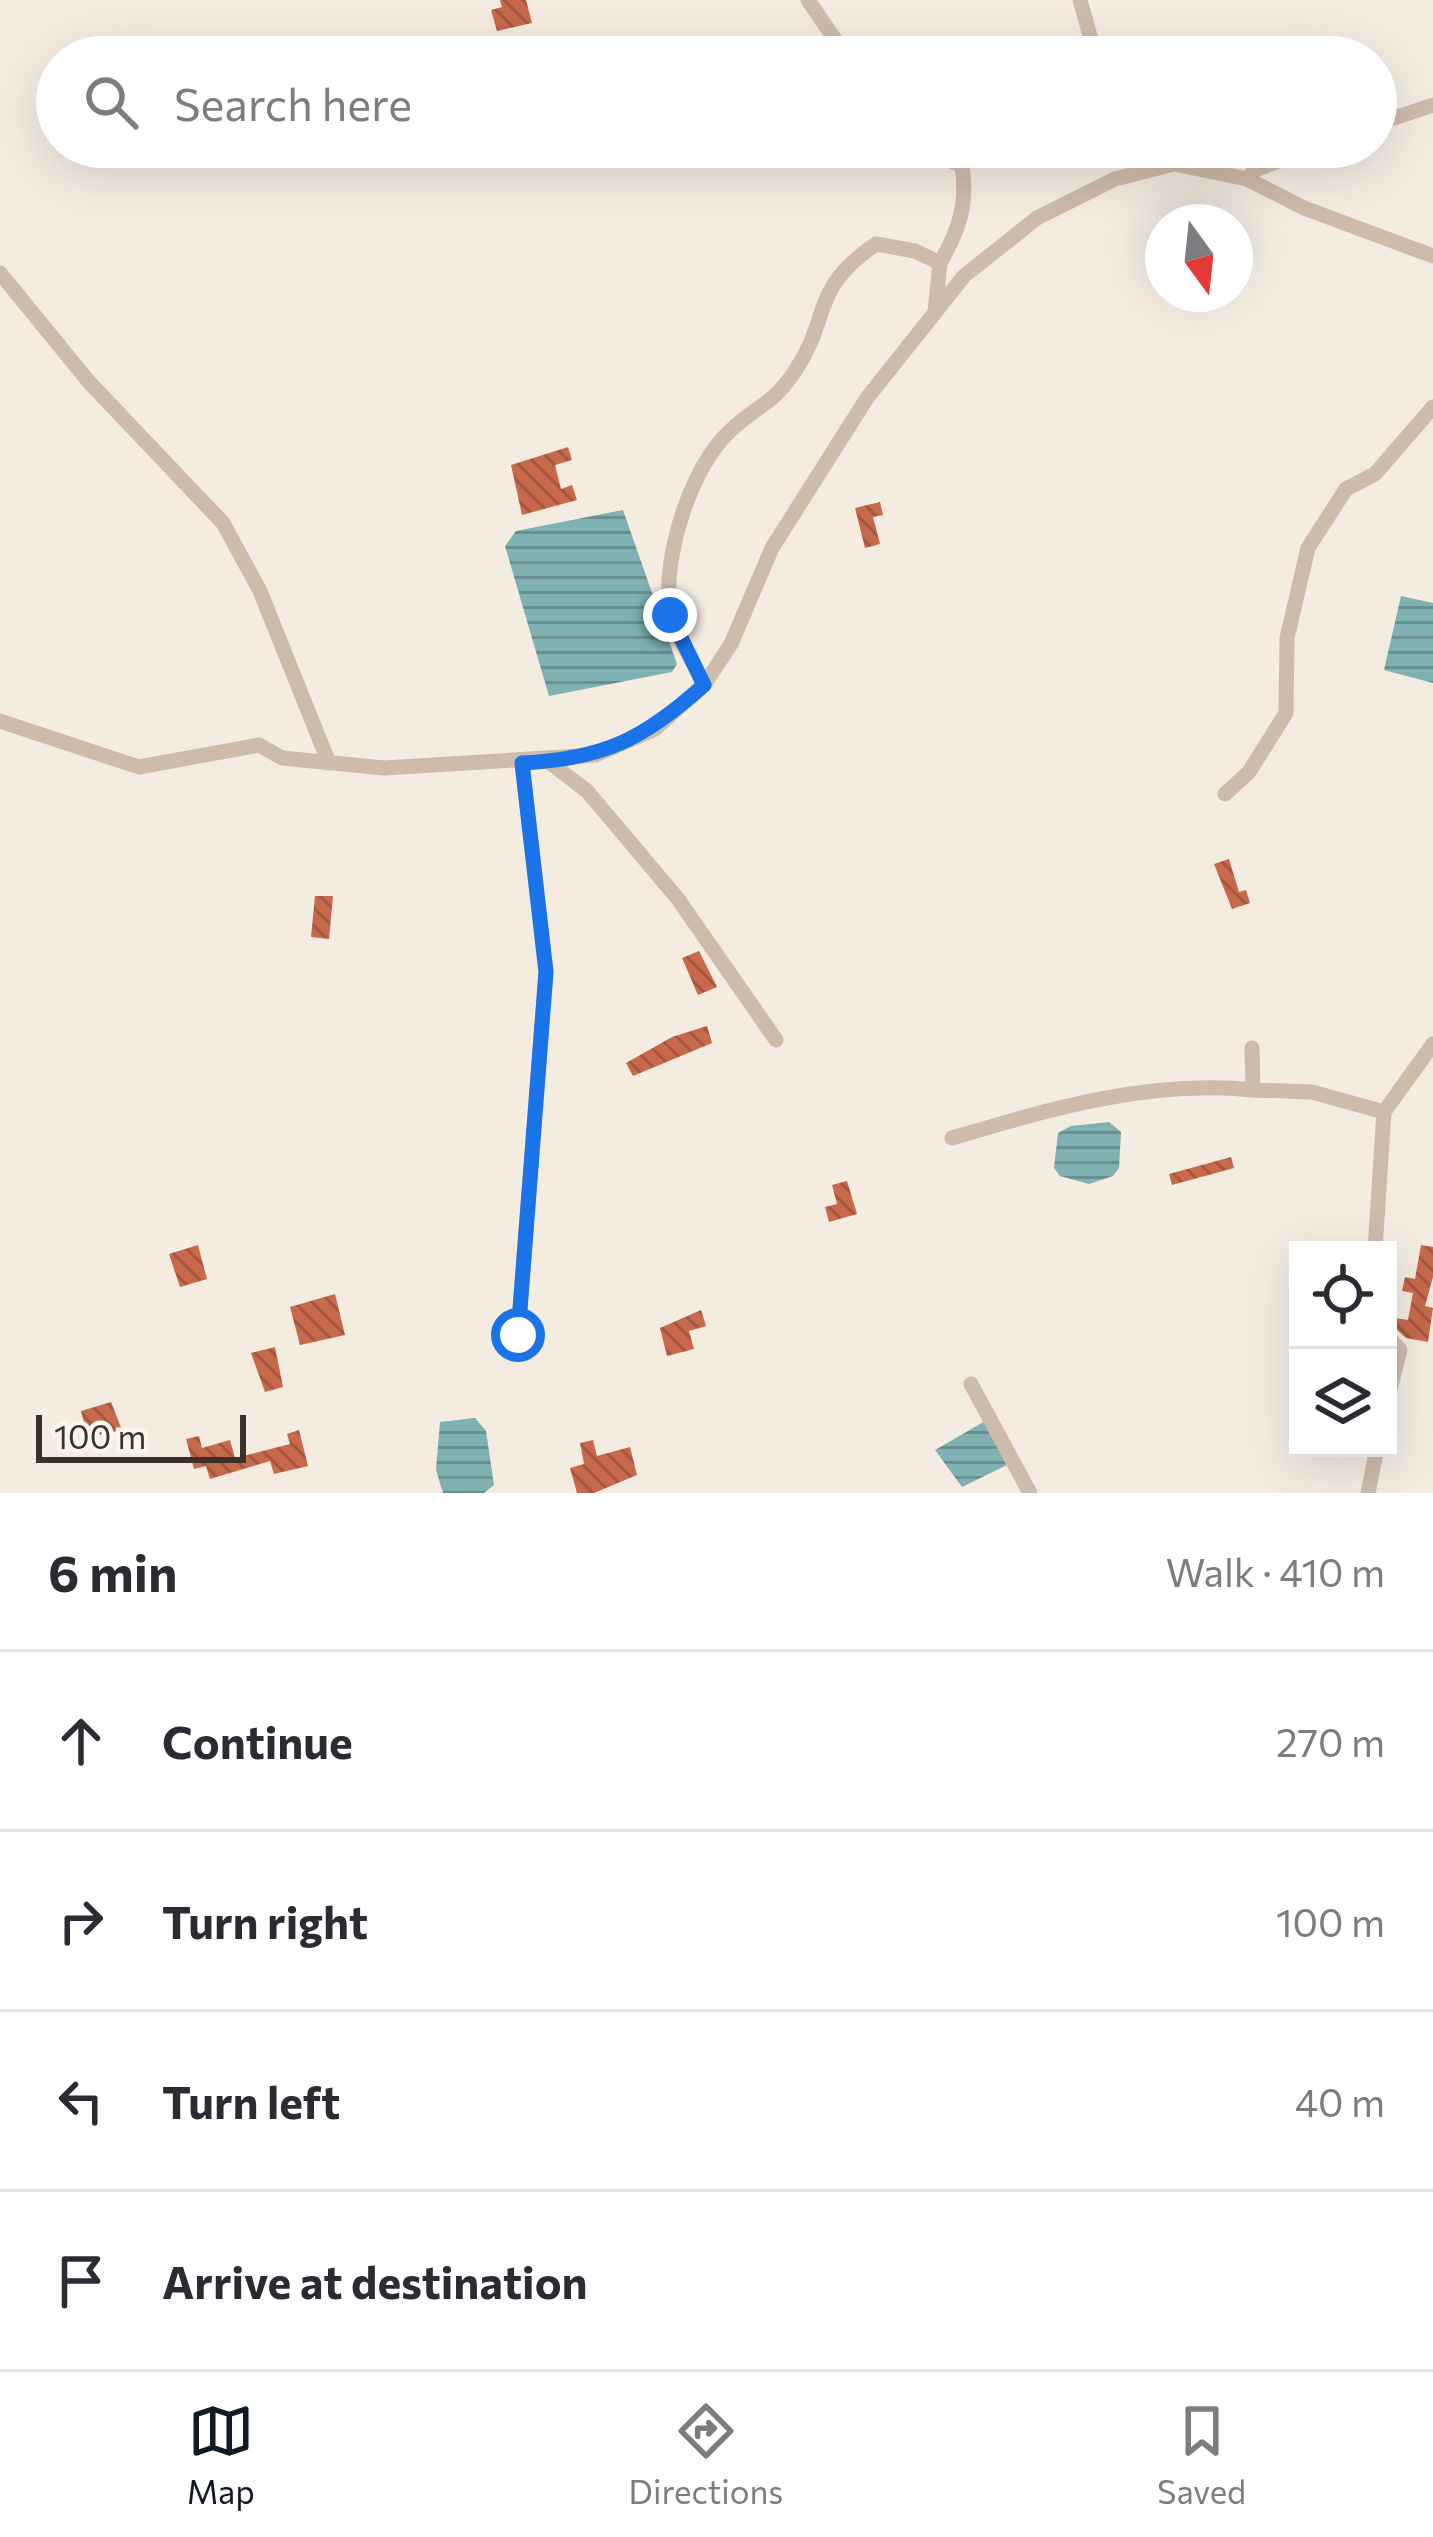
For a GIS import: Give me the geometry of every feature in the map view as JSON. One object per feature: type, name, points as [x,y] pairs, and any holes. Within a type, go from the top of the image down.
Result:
[{"type":"street","points":[[808,0],[833,36]]},
{"type":"street","points":[[1080,0],[1090,36]]},
{"type":"street","points":[[1397,117],[1433,105]]},
{"type":"street","points":[[934,311],[940,263],[959,230],[966,192],[962,168]]},
{"type":"street","points":[[0,722],[139,767],[259,745],[282,758],[384,768],[549,762],[596,755],[655,729],[704,685],[731,644],[772,548],[867,398],[964,276],[1037,218],[1114,179],[1158,168]]},
{"type":"street","points":[[1193,168],[1246,179],[1304,208],[1433,256]]},
{"type":"street","points":[[1246,179],[1260,168]]},
{"type":"street","points":[[704,685],[670,615],[669,592],[692,481],[729,431],[775,401],[841,268],[876,244],[940,263]]},
{"type":"street","points":[[0,273],[89,382],[223,523],[260,591],[329,763]]},
{"type":"street","points":[[1225,794],[1249,772],[1286,712],[1287,638],[1308,548],[1346,489],[1376,474],[1433,407]]},
{"type":"street","points":[[549,762],[587,791],[678,899],[776,1040]]},
{"type":"street","points":[[518,1335],[546,972],[522,763]]},
{"type":"street","points":[[1376,1241],[1384,1112],[1433,1044]]},
{"type":"street","points":[[1252,1048],[1253,1090]]},
{"type":"street","points":[[952,1138],[1124,1095],[1208,1085],[1312,1092],[1384,1112]]},
{"type":"street","points":[[971,1384],[1030,1493]]},
{"type":"street","points":[[1368,1493],[1375,1457]]},
{"type":"water","points":[[623,510],[677,664],[672,672],[549,696],[505,546],[516,531]]},
{"type":"water","points":[[1401,596],[1433,603],[1433,683],[1384,670]]},
{"type":"water","points":[[1109,1122],[1121,1132],[1119,1168],[1113,1176],[1089,1184],[1060,1176],[1054,1168],[1058,1133],[1071,1126]]},
{"type":"water","points":[[475,1418],[486,1431],[494,1485],[484,1493],[443,1493],[436,1470],[440,1422]]},
{"type":"water","points":[[987,1420],[1007,1465],[962,1487],[935,1450]]},
{"type":"building","points":[[500,0],[526,0],[532,23],[497,31],[491,10],[502,7]]},
{"type":"building","points":[[568,447],[572,460],[555,465],[561,489],[572,485],[577,500],[522,515],[511,465]]},
{"type":"building","points":[[880,502],[883,515],[873,517],[880,544],[865,548],[855,508]]},
{"type":"building","points":[[1229,859],[1239,892],[1246,890],[1250,903],[1232,909],[1214,864]]},
{"type":"building","points":[[315,896],[333,896],[329,939],[311,937]]},
{"type":"building","points":[[699,951],[717,987],[698,995],[682,958]]},
{"type":"building","points":[[707,1026],[712,1043],[633,1076],[626,1063],[672,1037]]},
{"type":"building","points":[[1231,1157],[1234,1168],[1172,1185],[1169,1174]]},
{"type":"building","points":[[847,1181],[857,1214],[829,1222],[825,1207],[837,1204],[832,1185]]},
{"type":"building","points":[[198,1245],[207,1279],[180,1287],[169,1254]]},
{"type":"building","points":[[1421,1245],[1433,1247],[1433,1277],[1425,1306],[1433,1308],[1428,1342],[1406,1338],[1397,1330],[1397,1318],[1408,1320],[1413,1293],[1402,1291],[1405,1277],[1415,1279]]},
{"type":"building","points":[[335,1294],[345,1335],[300,1345],[290,1307]]},
{"type":"building","points":[[701,1310],[706,1326],[689,1331],[694,1349],[667,1356],[660,1328]]},
{"type":"building","points":[[275,1347],[283,1387],[265,1392],[251,1353]]},
{"type":"building","points":[[111,1402],[122,1430],[88,1437],[81,1411]]},
{"type":"building","points":[[299,1430],[308,1466],[274,1474],[270,1461],[210,1479],[206,1466],[194,1469],[186,1439],[199,1436],[202,1448],[230,1440],[235,1458],[290,1444],[287,1434]]},
{"type":"building","points":[[593,1440],[597,1456],[630,1447],[637,1475],[594,1493],[577,1493],[570,1468],[584,1464],[580,1443]]},
{"type":"route","points":[[518,1335],[546,972],[522,763],[596,755],[655,729],[704,685],[670,615]]}]
